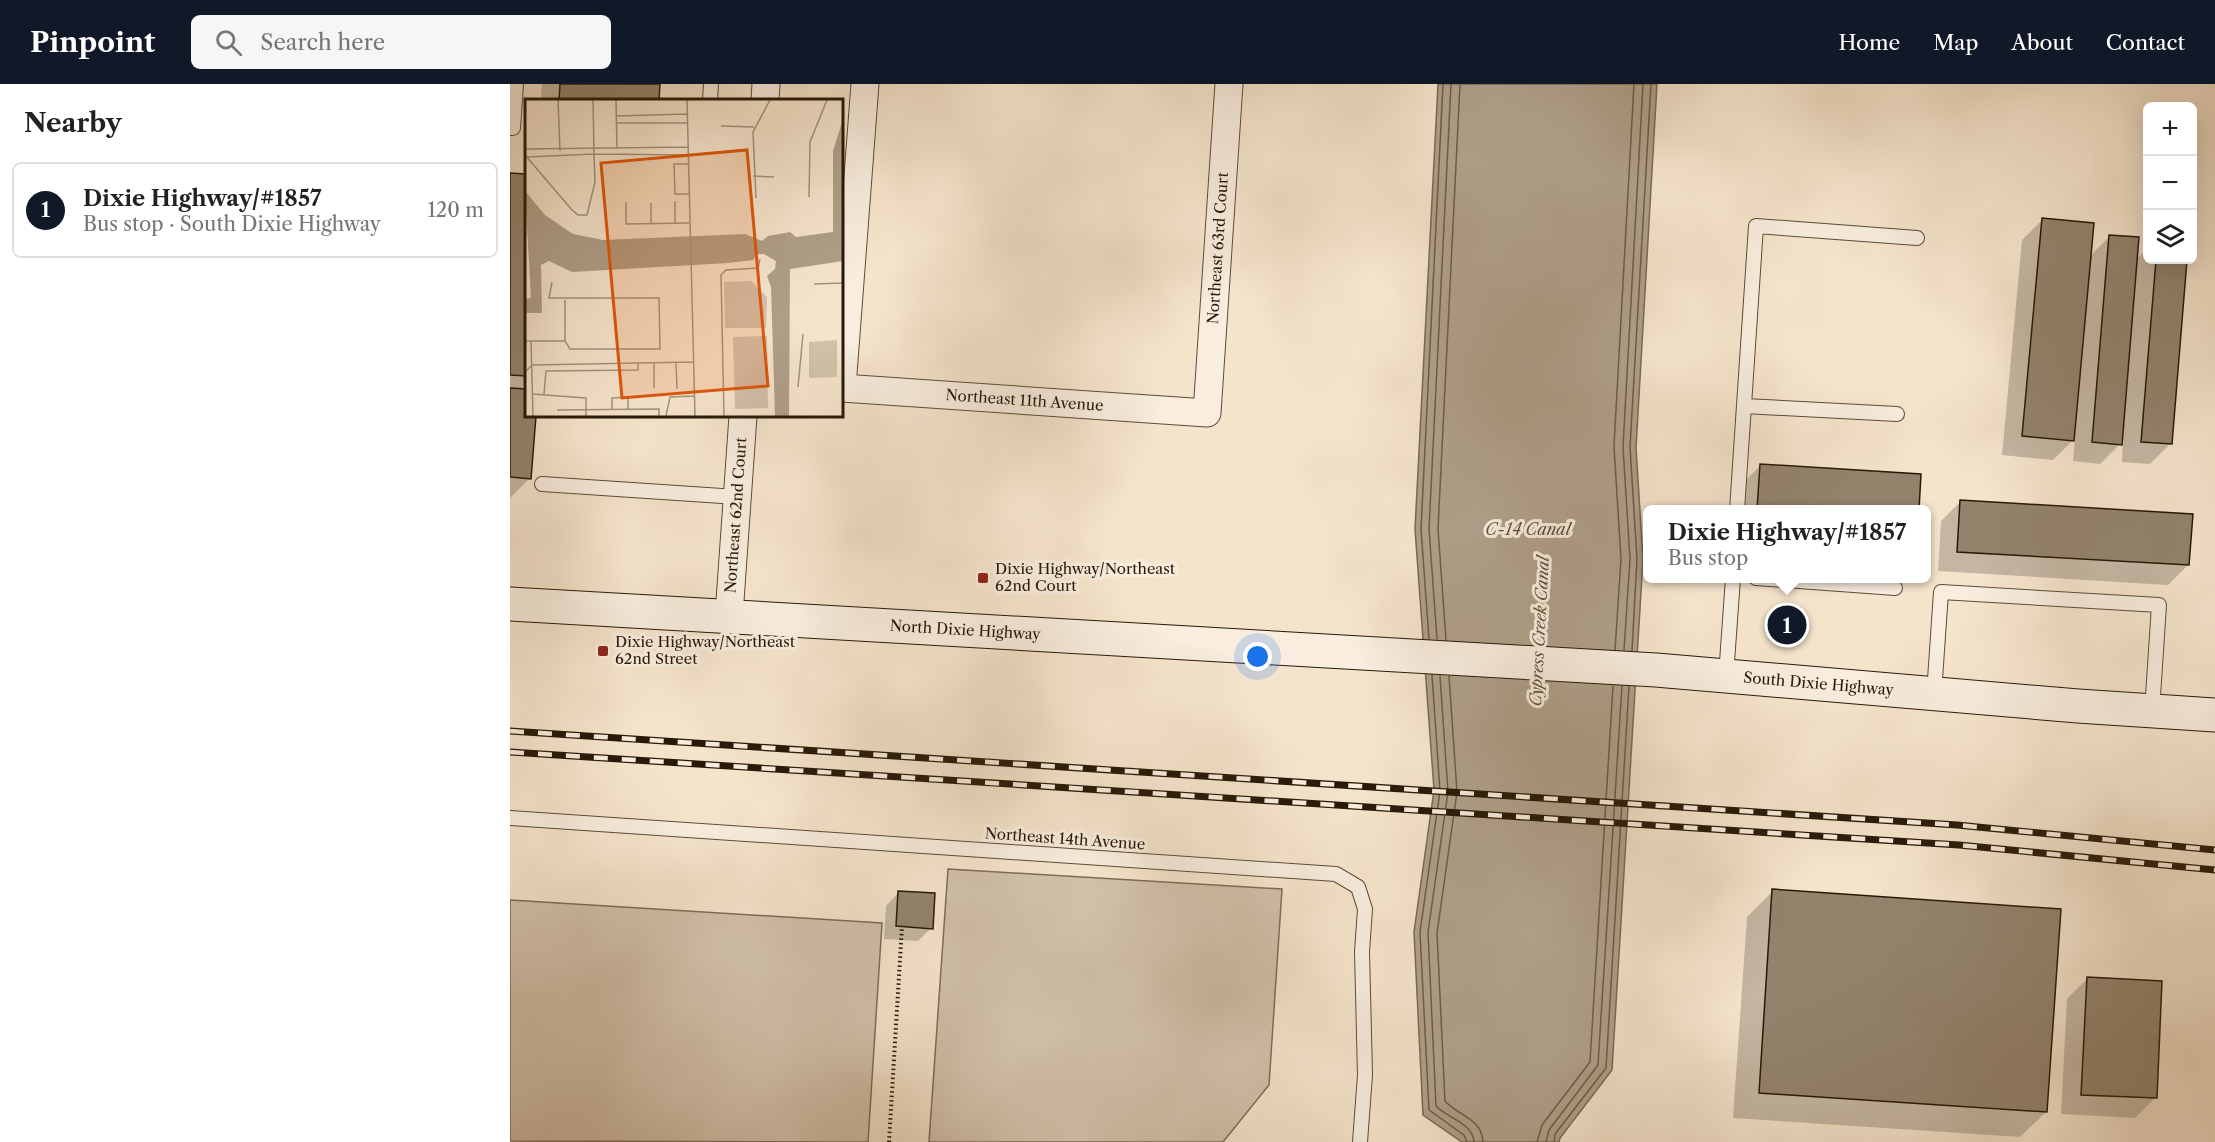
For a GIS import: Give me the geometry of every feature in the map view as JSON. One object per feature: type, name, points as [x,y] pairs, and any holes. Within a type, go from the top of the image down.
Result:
[{"type":"main road","name":"North Dixie Highway","points":[[510,604],[1422,656]]},
{"type":"main road","name":"South Dixie Highway","points":[[1422,656],[1656,670],[2215,715]]},
{"type":"street","points":[[765,99],[766,84]]},
{"type":"street","points":[[843,375],[865,84]]},
{"type":"street","name":"Northeast 63rd Court","points":[[1207,413],[1229,84]]},
{"type":"street","name":"Northeast 11th Avenue","points":[[843,388],[1207,413]]},
{"type":"street","name":"Northeast 62nd Court","points":[[729,615],[743,417]]},
{"type":"lane","points":[[510,128],[513,128],[516,84]]},
{"type":"lane","points":[[710,99],[711,84]]},
{"type":"lane","points":[[1737,505],[1756,226],[1917,238]]},
{"type":"lane","points":[[1744,406],[1898,414]]},
{"type":"lane","points":[[543,484],[737,497]]},
{"type":"lane","points":[[1726,676],[1733,583]]},
{"type":"lane","points":[[1817,583],[1894,588]]},
{"type":"lane","points":[[1934,694],[1941,591],[2159,605],[2152,711]]},
{"type":"lane","name":"Northeast 14th Avenue","points":[[510,818],[1336,874],[1358,887],[1365,909],[1362,951],[1365,1076],[1360,1142]]},
{"type":"path","points":[[889,1142],[902,926]]},
{"type":"shaded area","points":[[948,869],[1282,889],[1269,1085],[1223,1142],[929,1142]]},
{"type":"shaded area","points":[[510,900],[882,923],[868,1142],[510,1141]]},
{"type":"water","name":"C-14 Canal","points":[[1438,84],[1657,84],[1636,448],[1643,559],[1612,1070],[1559,1142],[1462,1142],[1423,1115],[1414,932],[1434,790],[1415,529]]},
{"type":"building","points":[[560,84],[660,84],[659,99],[559,99]]},
{"type":"building","points":[[510,173],[525,174],[525,376],[510,375]]},
{"type":"building","points":[[2042,218],[2094,223],[2074,441],[2022,436]]},
{"type":"building","points":[[2109,235],[2139,237],[2122,445],[2092,442]]},
{"type":"building","points":[[2156,264],[2187,264],[2172,444],[2141,442]]},
{"type":"building","points":[[510,388],[525,389],[525,417],[536,417],[531,479],[510,477]]},
{"type":"building","points":[[1760,464],[1921,474],[1919,505],[1757,505]]},
{"type":"building","points":[[1960,500],[2193,514],[2189,565],[1957,552]]},
{"type":"building","points":[[1772,889],[2061,909],[2047,1112],[1759,1093]]},
{"type":"building","points":[[898,891],[935,893],[933,929],[896,926]]},
{"type":"building","points":[[2087,977],[2162,981],[2157,1098],[2081,1095]]},
{"type":"railway","points":[[510,731],[1957,825],[2215,850]]},
{"type":"railway","points":[[510,752],[1959,845],[2215,870]]},
{"type":"place","name":"Dixie Highway/Northeast 62nd Court","points":[[983,578]]},
{"type":"place","name":"Dixie Highway/#1857","points":[[1787,625]]},
{"type":"place","name":"Dixie Highway/Northeast 62nd Street","points":[[603,651]]},
{"type":"water label","name":"Cypress Creek Canal","points":[[1539,631]]}]
